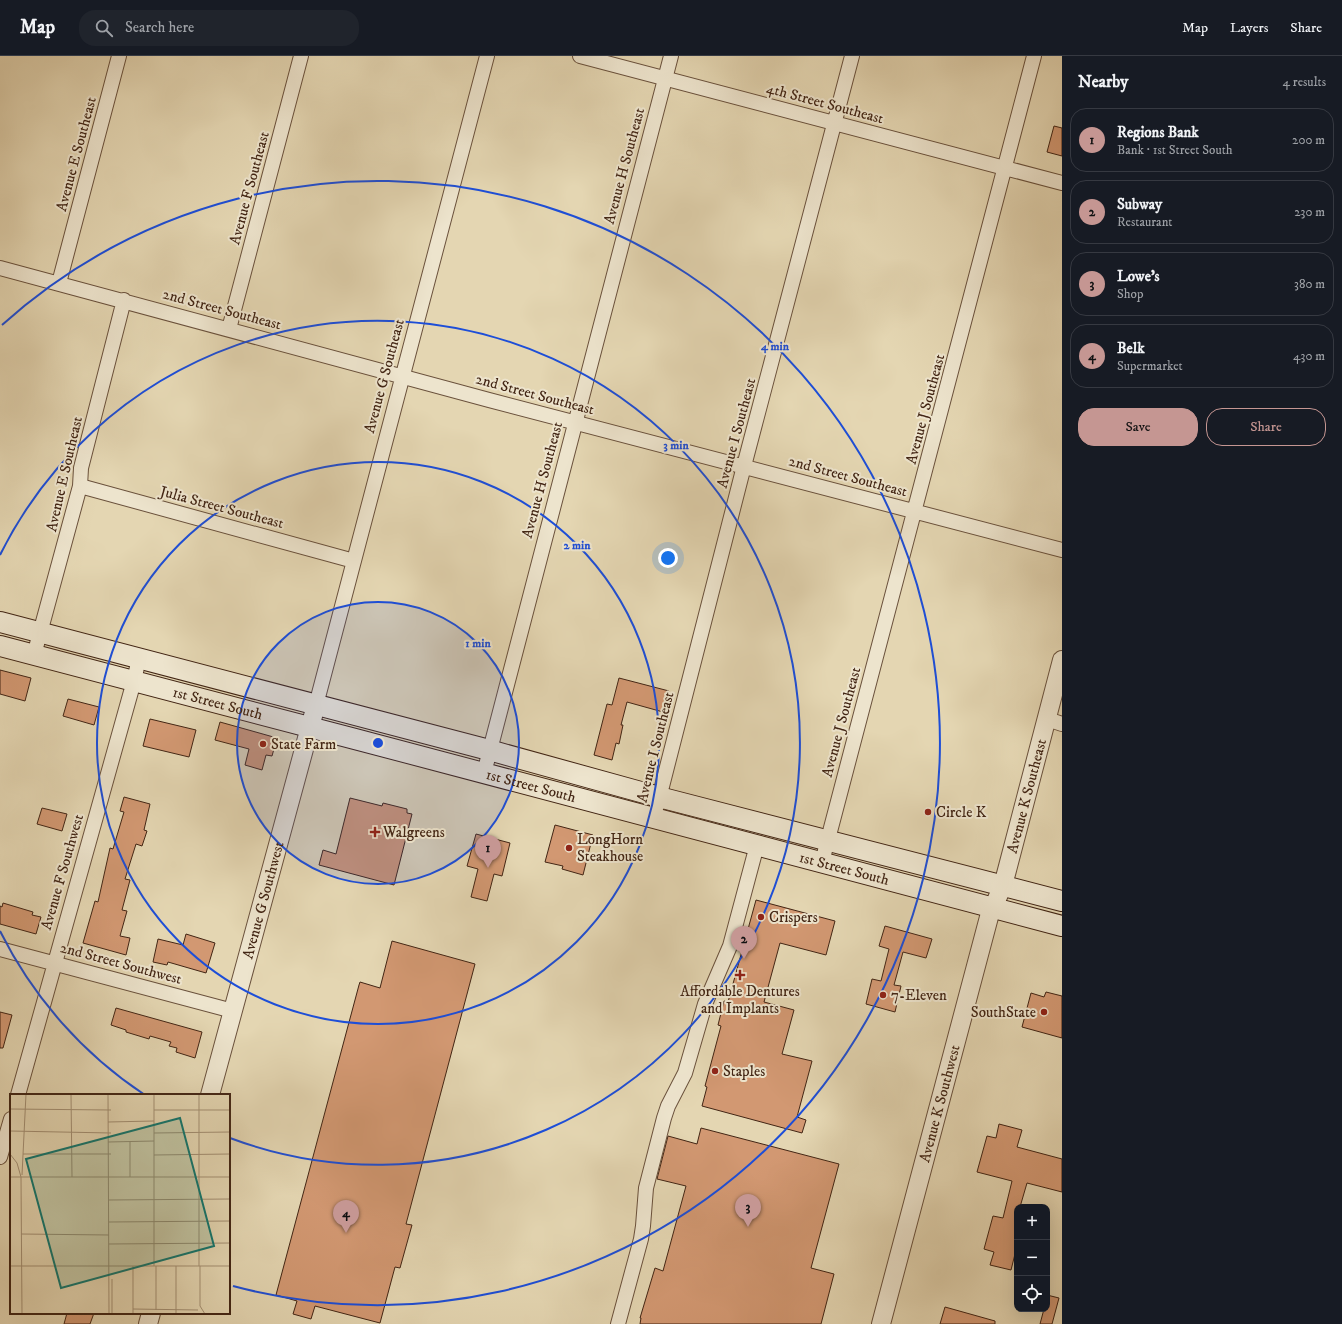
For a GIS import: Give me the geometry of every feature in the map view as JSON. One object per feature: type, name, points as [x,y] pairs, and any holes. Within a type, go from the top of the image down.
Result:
[{"type":"main road","name":"1st Street South","points":[[0,622],[489,750],[659,797],[1062,901]]},
{"type":"main road","name":"1st Street South","points":[[0,646],[1062,926]]},
{"type":"street","name":"Avenue E Southeast","points":[[59,283],[119,56]]},
{"type":"street","name":"Avenue F Southeast","points":[[229,329],[301,56]]},
{"type":"street","name":"Avenue G Southeast","points":[[316,705],[486,56]]},
{"type":"street","name":"4th Street Southeast","points":[[580,56],[1062,183]]},
{"type":"street","name":"Avenue H Southeast","points":[[484,773],[574,422],[671,56]]},
{"type":"street","name":"Avenue I Southeast","points":[[656,819],[659,797],[744,466],[852,56]]},
{"type":"street","name":"Avenue J Southeast","points":[[822,862],[1034,56]]},
{"type":"street","name":"2nd Street Southeast","points":[[0,268],[124,300],[574,422],[1062,550]]},
{"type":"street","name":"Avenue E Southeast","points":[[34,655],[80,486],[81,468],[124,300]]},
{"type":"street","name":"Julia Street Southeast","points":[[80,486],[354,560]]},
{"type":"street","name":"Avenue F Southwest","points":[[18,1094],[134,681],[139,658]]},
{"type":"street","name":"Avenue K Southeast","points":[[1003,885],[1054,722],[1062,660]]},
{"type":"street","name":"Avenue G Southwest","points":[[210,1094],[316,705]]},
{"type":"street","points":[[618,1324],[641,1239],[646,1184],[664,1118],[685,1073],[705,1004],[730,946],[757,845]]},
{"type":"street","name":"Avenue K Southwest","points":[[881,1324],[989,917],[1003,885]]},
{"type":"street","name":"2nd Street Southwest","points":[[0,949],[233,1011]]},
{"type":"street","points":[[0,1157],[10,1122]]},
{"type":"street","points":[[148,1324],[151,1314]]},
{"type":"building","points":[[1054,126],[1062,128],[1062,156],[1047,152]]},
{"type":"building","points":[[0,670],[31,678],[25,701],[0,694]]},
{"type":"building","points":[[619,678],[669,691],[663,712],[627,702],[621,725],[623,725],[619,744],[616,743],[612,760],[594,755],[607,704],[612,705]]},
{"type":"building","points":[[68,699],[99,707],[94,725],[63,716]]},
{"type":"building","points":[[150,719],[196,730],[189,757],[143,746]]},
{"type":"building","points":[[220,722],[277,738],[272,756],[266,755],[262,770],[245,765],[249,749],[215,740]]},
{"type":"building","points":[[124,797],[150,804],[144,830],[147,831],[142,846],[136,844],[125,879],[130,880],[122,910],[127,911],[120,936],[130,938],[126,955],[83,943],[95,901],[98,902],[110,848],[113,849],[124,812],[120,811]]},
{"type":"building","name":"Walgreens","points":[[350,798],[382,806],[383,803],[407,809],[407,813],[412,814],[394,885],[319,865],[323,850],[336,854]]},
{"type":"building","points":[[42,808],[67,814],[62,831],[37,824]]},
{"type":"building","name":"LongHorn Steakhouse","points":[[555,825],[593,835],[583,875],[562,869],[563,866],[545,862]]},
{"type":"building","points":[[476,834],[510,843],[502,876],[494,874],[487,901],[471,897],[478,869],[467,866]]},
{"type":"building","points":[[756,900],[835,921],[826,955],[780,943],[764,1002],[794,1010],[782,1054],[812,1061],[797,1117],[806,1120],[802,1133],[702,1106],[707,1087],[705,1086],[721,1026],[718,1025],[724,1001],[728,1002]]},
{"type":"building","points":[[3,903],[33,912],[32,915],[41,917],[36,934],[0,924],[0,906],[2,907]]},
{"type":"building","points":[[885,926],[932,939],[926,958],[903,952],[894,985],[901,986],[895,1012],[866,1004],[872,979],[881,981],[889,949],[879,946]]},
{"type":"building","points":[[186,934],[215,943],[206,973],[168,962],[167,965],[153,962],[158,939],[183,945]]},
{"type":"building","points":[[392,941],[475,964],[406,1224],[412,1225],[400,1268],[395,1267],[380,1323],[315,1306],[311,1319],[293,1314],[297,1301],[276,1295],[359,985],[360,982],[380,988]]},
{"type":"building","name":"SouthState","points":[[1046,992],[1062,996],[1062,1038],[1022,1027],[1031,993],[1044,997]]},
{"type":"building","points":[[116,1008],[202,1032],[195,1058],[176,1052],[177,1048],[169,1046],[171,1042],[150,1036],[149,1039],[126,1032],[126,1030],[111,1025]]},
{"type":"building","points":[[0,1012],[12,1015],[3,1048],[0,1048]]},
{"type":"building","points":[[999,1124],[1022,1130],[1017,1147],[1062,1159],[1062,1192],[1027,1183],[1021,1204],[1014,1204],[1014,1258],[1011,1270],[990,1265],[994,1252],[984,1249],[993,1216],[1003,1218],[1012,1181],[977,1172],[987,1136],[996,1138]]},
{"type":"building","points":[[701,1128],[839,1164],[811,1268],[834,1274],[821,1324],[640,1324],[640,1318],[655,1268],[663,1271],[686,1186],[657,1179],[668,1136],[697,1144]]},
{"type":"building","points":[[1050,1296],[1059,1298],[1052,1324],[1040,1324],[1043,1312],[1050,1312]]},
{"type":"building","points":[[945,1307],[995,1321],[995,1324],[940,1324]]},
{"type":"building","points":[[67,1314],[94,1314],[90,1324],[64,1324]]},
{"type":"place","name":"State Farm","points":[[263,744]]},
{"type":"place","name":"Circle K","points":[[928,812]]},
{"type":"place","name":"Walgreens","points":[[375,832]]},
{"type":"place","name":"LongHorn Steakhouse","points":[[569,848]]},
{"type":"place","name":"Regions Bank","points":[[488,868]]},
{"type":"place","name":"Crispers","points":[[761,917]]},
{"type":"place","name":"Subway","points":[[744,959]]},
{"type":"place","name":"Affordable Dentures and Implants","points":[[740,975]]},
{"type":"place","name":"7-Eleven","points":[[883,995]]},
{"type":"place","name":"SouthState","points":[[1044,1012]]},
{"type":"place","name":"Staples","points":[[715,1071]]},
{"type":"place","name":"Lowe's","points":[[748,1227]]},
{"type":"place","name":"Belk","points":[[346,1233]]}]
